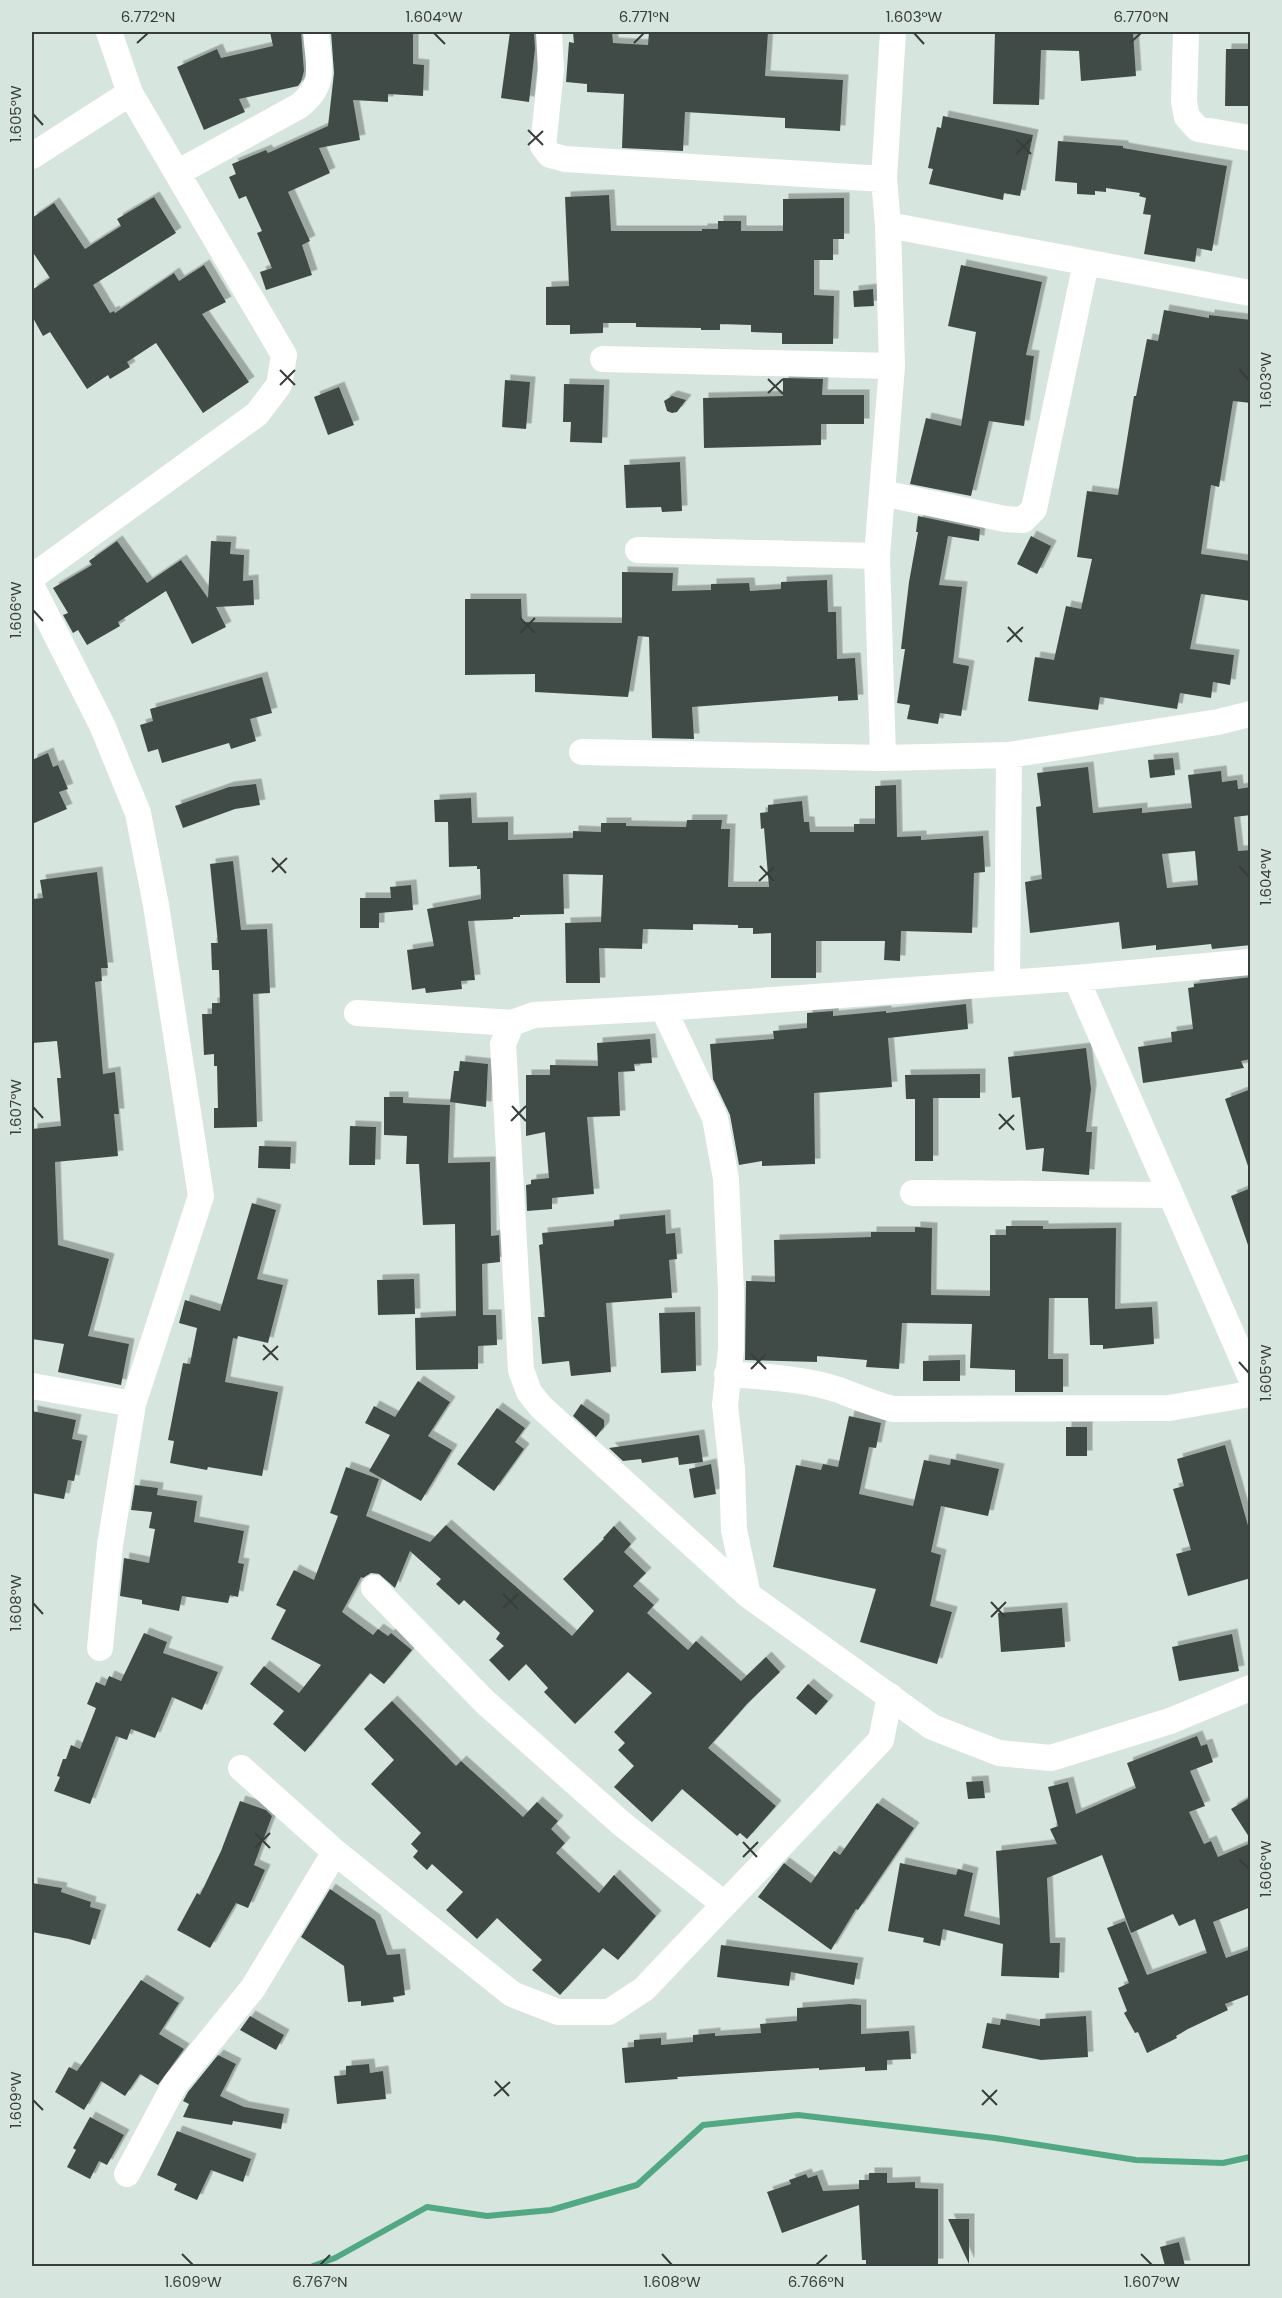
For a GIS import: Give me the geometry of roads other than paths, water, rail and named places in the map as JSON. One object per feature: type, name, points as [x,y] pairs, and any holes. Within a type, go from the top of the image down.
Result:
[{"type":"street","points":[[32,577],[257,414],[279,385],[284,355],[130,93],[109,32]]},
{"type":"street","points":[[177,173],[299,106],[313,96],[320,82],[316,32]]},
{"type":"street","points":[[549,32],[551,70],[543,146],[550,155],[565,159],[884,179]]},
{"type":"street","points":[[883,758],[877,556],[892,366],[888,225],[884,179],[893,32]]},
{"type":"street","points":[[1186,32],[1184,102],[1187,117],[1198,129],[1251,138]]},
{"type":"street","points":[[32,156],[130,93]]},
{"type":"street","points":[[888,225],[1251,293]]},
{"type":"street","points":[[882,493],[1005,519],[1023,520],[1034,509],[1086,263]]},
{"type":"street","points":[[603,359],[892,366]]},
{"type":"street","points":[[638,550],[877,556]]},
{"type":"street","points":[[32,587],[102,725],[138,813],[156,905],[201,1196],[133,1404],[110,1545],[100,1648]]},
{"type":"street","points":[[582,752],[883,758],[1009,755],[1218,722],[1251,714]]},
{"type":"street","points":[[1007,982],[1009,755]]},
{"type":"street","points":[[357,1013],[512,1023],[534,1015],[663,1008],[1076,978],[1251,962]]},
{"type":"street","points":[[1076,978],[1251,1376]]},
{"type":"street","points":[[663,1008],[715,1118],[726,1179],[731,1349],[725,1405],[732,1469],[734,1530],[748,1595]]},
{"type":"street","points":[[512,1023],[503,1044],[522,1370],[529,1392],[541,1407],[748,1595],[932,1727],[999,1753],[1051,1758],[1170,1721],[1251,1688]]},
{"type":"street","points":[[913,1192],[1171,1195]]},
{"type":"street","points":[[727,1374],[780,1379],[820,1386],[893,1409],[1169,1408],[1251,1394]]},
{"type":"street","points":[[32,1386],[133,1404]]},
{"type":"street","points":[[374,1588],[484,1702],[622,1824],[724,1904]]},
{"type":"street","points":[[241,1768],[335,1852],[512,1994],[558,2012],[609,2012],[644,1989],[881,1740],[890,1696]]},
{"type":"street","points":[[127,2174],[175,2084],[253,1988],[335,1852]]},
{"type":"waterway","points":[[313,2266],[335,2258],[427,2207],[487,2216],[551,2210],[637,2185],[703,2125],[798,2115],[995,2138],[1136,2160],[1223,2163],[1250,2157]]}]
